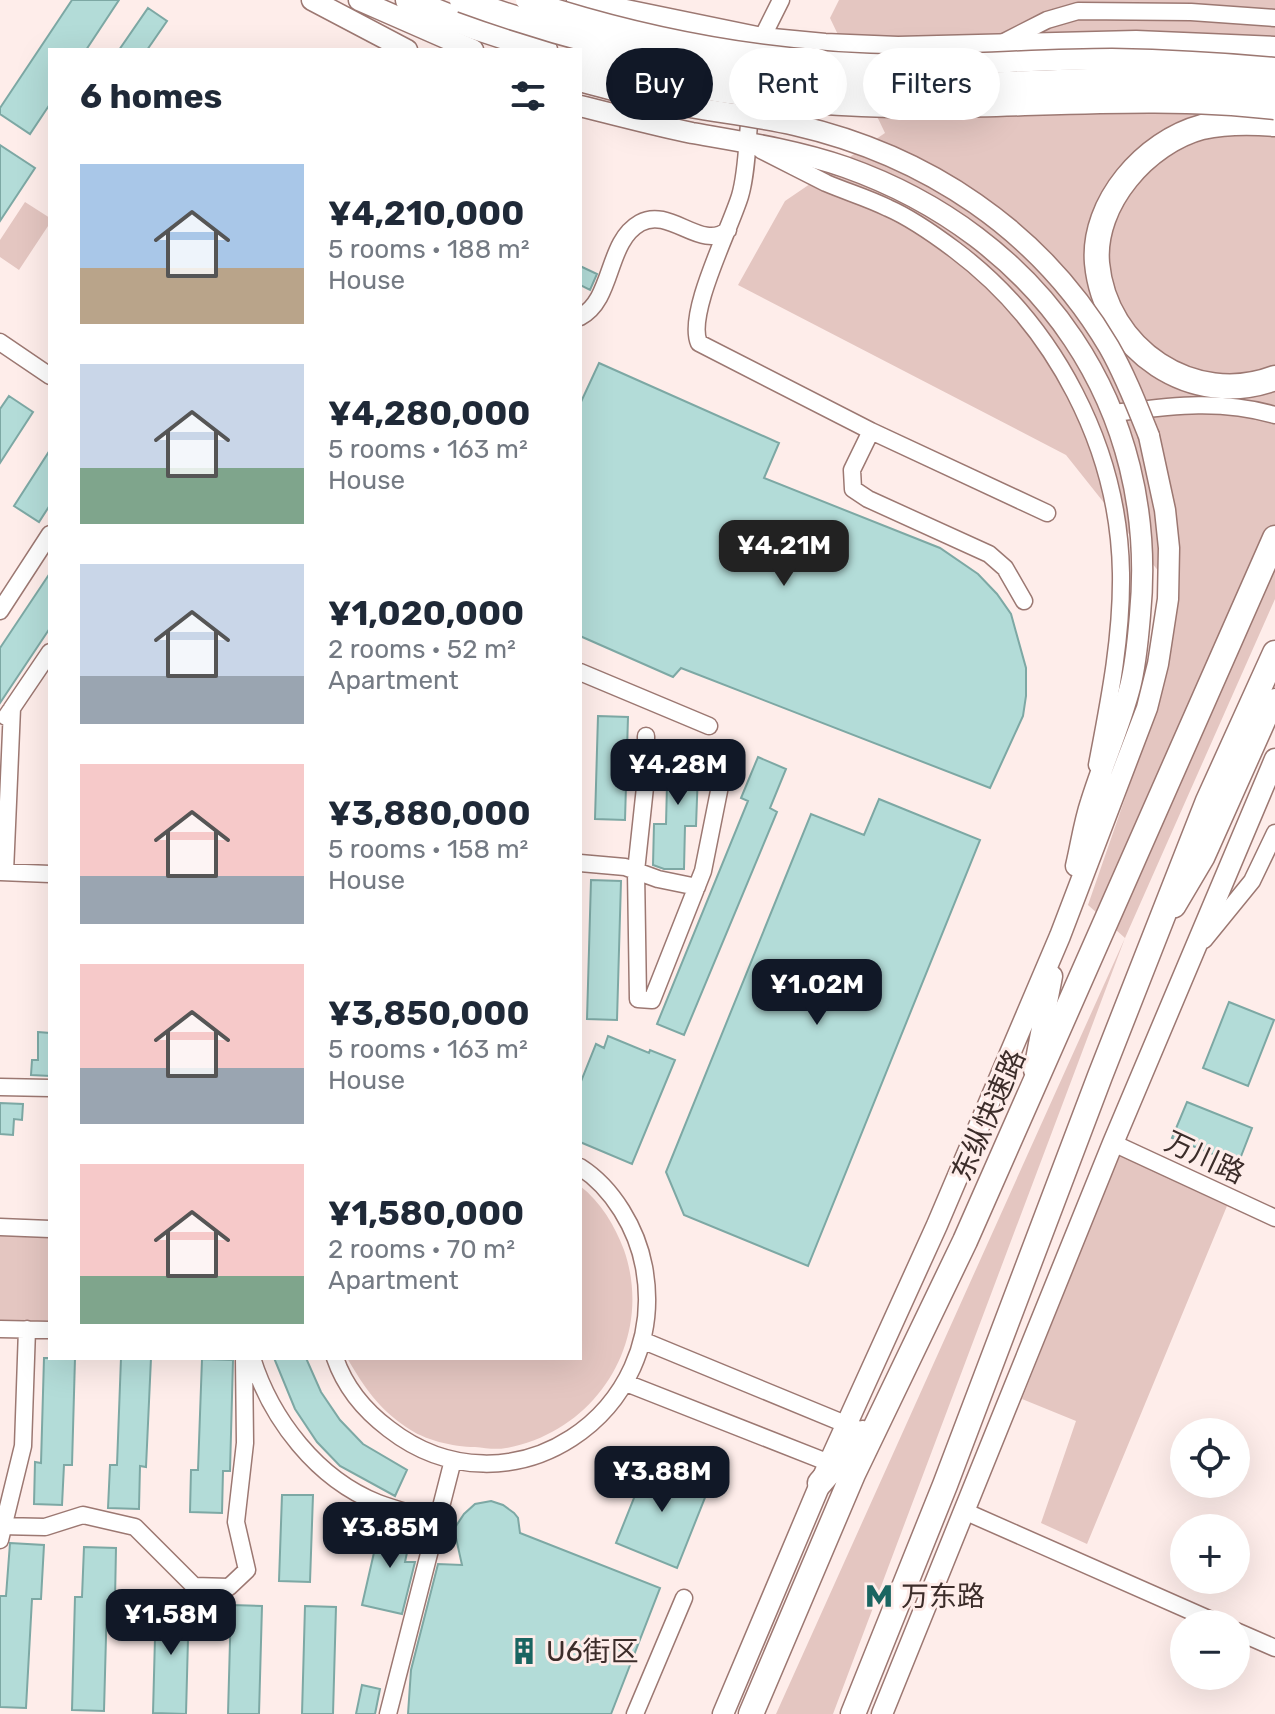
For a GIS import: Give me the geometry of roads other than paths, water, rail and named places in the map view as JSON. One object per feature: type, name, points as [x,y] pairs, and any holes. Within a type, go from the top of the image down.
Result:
[{"type":"highway","points":[[408,0],[539,48]]},
{"type":"highway","points":[[462,0],[615,48],[674,62],[775,76],[918,85],[1141,79],[1236,81],[1275,87]]},
{"type":"highway","points":[[582,60],[718,90],[811,101],[864,104],[1167,100],[1275,107]]},
{"type":"highway","points":[[1275,124],[1226,124],[1201,128],[1166,143],[1139,164],[1115,196],[1105,216],[1097,262],[1109,306],[1132,343],[1152,362],[1168,372],[1205,385],[1247,385],[1275,378]]},
{"type":"highway","name":"东纵快速路","points":[[834,1471],[860,1431],[883,1410],[965,1241],[1275,538]]},
{"type":"highway","points":[[853,1714],[945,1485],[1208,801],[1275,653]]},
{"type":"highway","points":[[751,1714],[834,1471]]},
{"type":"main road","points":[[312,0],[403,48]]},
{"type":"main road","points":[[359,0],[468,48]]},
{"type":"main road","points":[[526,0],[659,38],[766,56],[905,65],[1109,59],[1214,62],[1275,68]]},
{"type":"main road","points":[[577,0],[770,39],[825,44],[898,47],[1136,41],[1275,47]]},
{"type":"main road","points":[[799,48],[825,44]]},
{"type":"main road","points":[[582,82],[661,102],[794,125],[834,136],[881,152],[931,175],[998,218],[1045,261],[1074,294],[1111,350],[1149,436],[1165,510],[1169,548],[1168,599],[1158,664],[1133,747],[1060,936],[937,1225],[860,1431]]},
{"type":"main road","points":[[586,109],[822,160],[899,189],[936,209],[999,254],[1037,290],[1074,339],[1114,413],[1127,451],[1136,498],[1142,568],[1141,614],[1130,686],[1090,805],[1060,936],[1029,1098]]},
{"type":"main road","points":[[755,146],[758,120]]},
{"type":"main road","points":[[1151,948],[1204,858],[1275,699]]},
{"type":"main road","points":[[882,1714],[1113,1143],[1275,759]]},
{"type":"main road","points":[[723,1714],[834,1471]]},
{"type":"street","points":[[703,300],[733,235],[755,146],[770,39],[781,0]]},
{"type":"street","points":[[772,48],[770,39],[790,0]]},
{"type":"street","points":[[1000,44],[1047,20],[1078,11],[1191,12],[1275,18]]},
{"type":"street","points":[[755,146],[728,230],[703,291],[695,335],[704,348],[871,431],[1047,513]]},
{"type":"street","points":[[755,146],[828,183],[891,209],[955,249],[1012,299],[1051,350],[1082,411],[1114,496],[1121,572],[1117,654],[1090,805]]},
{"type":"street","points":[[582,316],[591,309],[619,249],[636,225],[661,220],[711,237],[728,230]]},
{"type":"street","points":[[2,348],[48,375]]},
{"type":"street","points":[[1114,413],[1177,406],[1230,405],[1275,415]]},
{"type":"street","points":[[871,431],[852,470],[853,489],[868,499],[989,554],[1005,568],[1024,601]]},
{"type":"street","points":[[0,611],[48,537]]},
{"type":"street","points":[[0,725],[48,655]]},
{"type":"street","points":[[582,673],[709,726]]},
{"type":"street","points":[[12,708],[2,872],[48,874]]},
{"type":"street","points":[[646,736],[646,778],[636,871],[638,999],[652,1000],[703,871],[724,766]]},
{"type":"street","points":[[1193,953],[1252,881],[1275,833]]},
{"type":"street","points":[[582,863],[625,867],[658,879],[697,887]]},
{"type":"street","points":[[0,1087],[48,1088]]},
{"type":"street","name":"万川路","points":[[1113,1143],[1275,1218]]},
{"type":"street","points":[[336,1360],[340,1373],[368,1413],[407,1443],[453,1460],[493,1463],[533,1457],[570,1440],[601,1415],[626,1383],[644,1341],[649,1293],[640,1246],[618,1204],[582,1169]]},
{"type":"street","points":[[0,1227],[48,1229]]},
{"type":"street","points":[[0,1329],[48,1330]]},
{"type":"street","points":[[27,1329],[23,1446],[1,1530],[45,1527],[83,1515],[135,1527],[194,1586],[229,1587],[247,1570],[236,1522],[245,1443],[244,1360]]},
{"type":"street","points":[[644,1341],[860,1431]]},
{"type":"street","points":[[253,1360],[276,1410],[306,1455],[375,1502],[437,1522]]},
{"type":"street","points":[[626,1383],[834,1471]]},
{"type":"street","points":[[388,1714],[453,1460]]},
{"type":"street","points":[[964,1511],[1188,1610]]},
{"type":"street","points":[[635,1714],[684,1598]]},
{"type":"street","points":[[1250,1637],[1275,1648]]},
{"type":"place","name":"万东路","points":[[879,1596]]},
{"type":"place","name":"U6街区","points":[[524,1651]]}]
